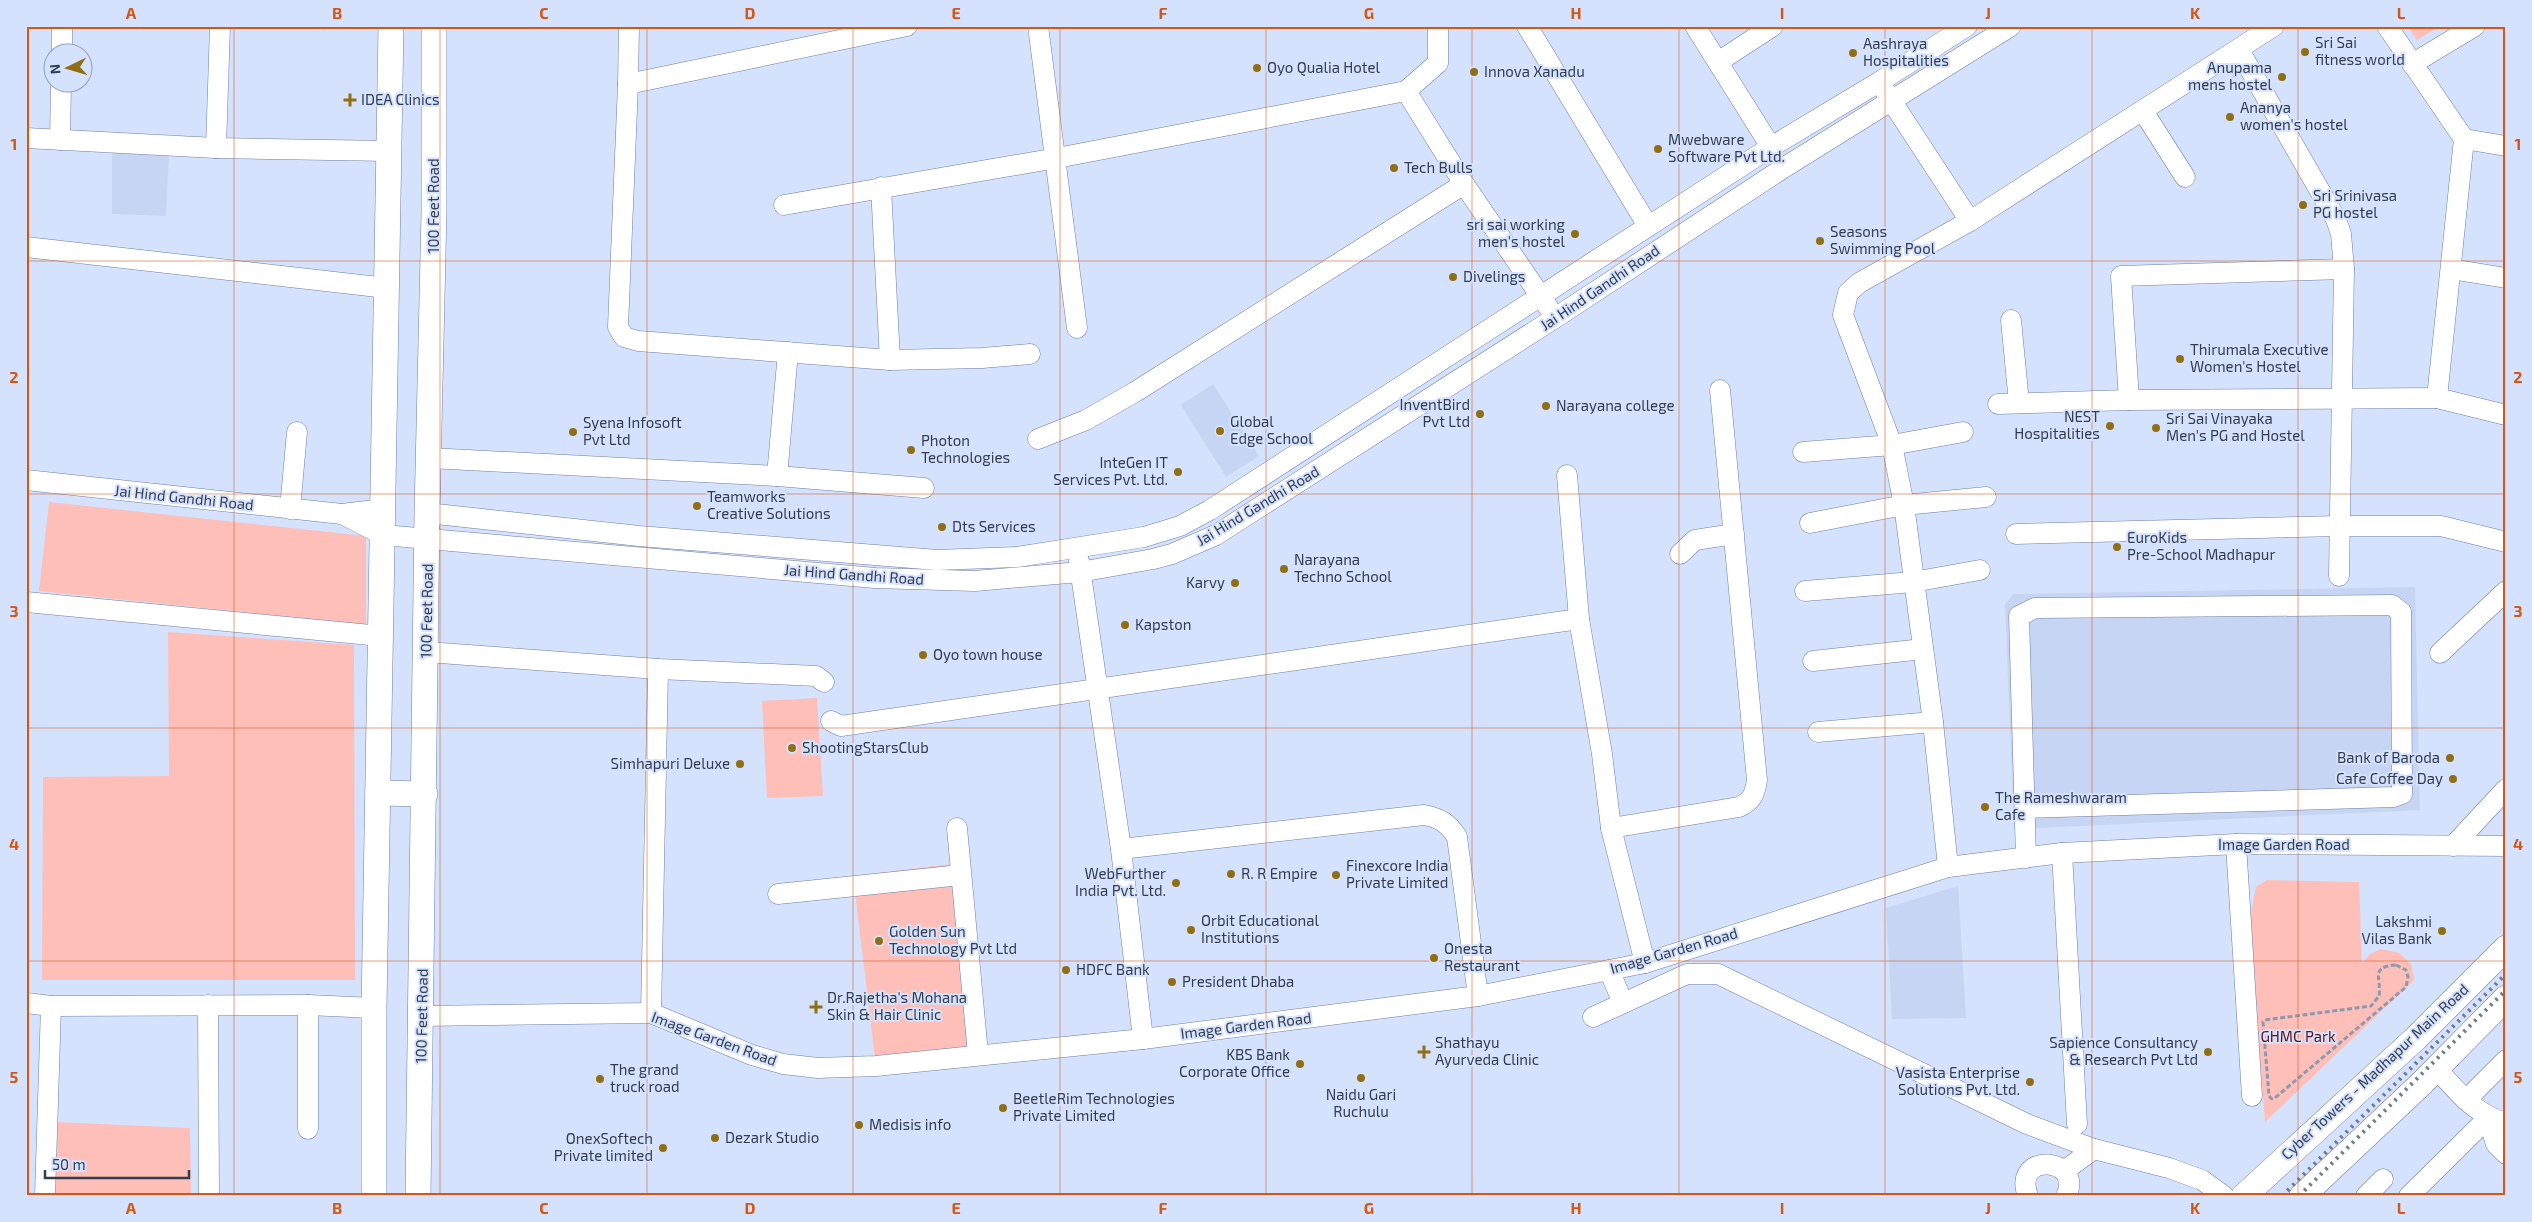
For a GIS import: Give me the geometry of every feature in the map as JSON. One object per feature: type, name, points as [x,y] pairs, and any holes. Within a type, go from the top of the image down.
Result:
[{"type":"main road","points":[[374,1196],[374,1008],[391,26]]},
{"type":"main road","name":"100 Feet Road","points":[[418,1196],[434,212],[434,26]]},
{"type":"main road","points":[[378,793],[425,794]]},
{"type":"main road","name":"Cyber Towers - Madhapur Main Road","points":[[2244,1196],[2416,1038],[2506,948]]},
{"type":"main road","points":[[2302,1196],[2506,998]]},
{"type":"main road","points":[[374,1134],[381,1196]]},
{"type":"street","points":[[62,26],[62,42]]},
{"type":"street","points":[[216,148],[220,26]]},
{"type":"street","points":[[629,26],[618,327],[624,337],[638,341],[890,360],[982,358],[1030,354]]},
{"type":"street","points":[[628,84],[907,26]]},
{"type":"street","points":[[1038,26],[1057,158],[1077,328]]},
{"type":"street","points":[[784,205],[881,186],[1057,158],[1406,91],[1438,63],[1438,26]]},
{"type":"street","points":[[1527,26],[1648,226]]},
{"type":"street","points":[[1695,26],[1771,146]]},
{"type":"street","points":[[1718,62],[1773,26]]},
{"type":"street","name":"Jai Hind Gandhi Road","points":[[383,535],[428,526],[639,536],[937,560],[1016,557],[1077,549],[1144,537],[1180,526],[1210,510],[1771,146],[1879,82],[1967,26]]},
{"type":"street","name":"Jai Hind Gandhi Road","points":[[428,526],[875,578],[975,581],[1080,572],[1172,554],[1216,535],[1777,173],[2011,26]]},
{"type":"street","points":[[1948,867],[1933,722],[1904,505],[1892,445],[1848,333],[1843,315],[1848,293],[1859,283],[1970,222],[2274,26]]},
{"type":"street","points":[[2387,26],[2464,139],[2436,398]]},
{"type":"street","points":[[2412,64],[2475,26]]},
{"type":"street","points":[[2239,50],[2336,219],[2341,234],[2344,268],[2338,576]]},
{"type":"street","points":[[1879,82],[1970,222]]},
{"type":"street","points":[[1406,91],[1464,184],[1555,318]]},
{"type":"street","points":[[60,140],[61,92]]},
{"type":"street","points":[[2143,111],[2185,176]]},
{"type":"street","points":[[26,138],[216,148],[389,151]]},
{"type":"street","points":[[2464,139],[2506,146]]},
{"type":"street","points":[[1038,439],[1086,420],[1127,397],[1464,184]]},
{"type":"street","points":[[881,186],[890,360]]},
{"type":"street","points":[[26,247],[386,288]]},
{"type":"street","points":[[2129,400],[2121,276],[2344,268]]},
{"type":"street","points":[[2451,269],[2506,278]]},
{"type":"street","points":[[2012,320],[2019,403]]},
{"type":"street","points":[[777,476],[788,352]]},
{"type":"street","points":[[1612,828],[1738,807],[1749,802],[1756,792],[1757,780],[1720,390]]},
{"type":"street","points":[[1998,404],[2340,397],[2436,398],[2506,415]]},
{"type":"street","points":[[290,510],[297,432]]},
{"type":"street","points":[[1803,452],[1892,445],[1963,432]]},
{"type":"street","points":[[429,458],[777,476],[924,488]]},
{"type":"street","points":[[1567,475],[1579,619],[1602,754],[1612,828],[1645,962]]},
{"type":"street","name":"Jai Hind Gandhi Road","points":[[26,480],[290,510],[342,514]]},
{"type":"street","points":[[1810,523],[1904,505],[1986,497]]},
{"type":"street","points":[[342,514],[384,509]]},
{"type":"street","points":[[342,514],[383,535]]},
{"type":"street","points":[[2016,534],[2339,526],[2441,526],[2506,542]]},
{"type":"street","points":[[1680,554],[1695,540],[1734,534]]},
{"type":"street","points":[[1077,549],[1121,849],[1143,1039]]},
{"type":"street","points":[[1805,591],[1914,582],[1980,570]]},
{"type":"street","points":[[2440,653],[2506,591]]},
{"type":"street","points":[[26,602],[381,636]]},
{"type":"street","points":[[2025,808],[2394,797],[2402,794],[2401,612],[2392,605],[2035,608],[2019,616],[2026,858]]},
{"type":"street","points":[[831,721],[840,726],[1579,619]]},
{"type":"street","points":[[1813,661],[1923,650]]},
{"type":"street","points":[[427,652],[658,669],[816,676],[824,682]]},
{"type":"street","points":[[651,1014],[658,669]]},
{"type":"street","points":[[1818,732],[1933,722]]},
{"type":"street","points":[[2453,846],[2506,789]]},
{"type":"street","points":[[1121,849],[1424,815],[1439,818],[1450,826],[1457,837],[1478,996]]},
{"type":"street","points":[[957,828],[978,1054]]},
{"type":"street","points":[[2236,844],[2252,1096]]},
{"type":"street","name":"Image Garden Road","points":[[422,1016],[651,1014],[752,1055],[783,1064],[818,1068],[876,1066],[978,1054],[1143,1039],[1478,996],[1645,962],[1948,867],[2062,853],[2236,844],[2506,846]]},
{"type":"street","points":[[2062,853],[2077,1124]]},
{"type":"street","points":[[778,894],[961,876]]},
{"type":"street","points":[[1609,970],[1623,1003]]},
{"type":"street","points":[[1593,1017],[1687,974],[1718,974],[2027,1124],[2094,1150],[2169,1168],[2202,1180],[2224,1196]]},
{"type":"street","points":[[26,1003],[51,1006],[308,1005],[374,1008]]},
{"type":"street","points":[[208,1005],[208,1196]]},
{"type":"street","points":[[308,1005],[308,1129]]},
{"type":"street","points":[[45,1196],[51,1006]]},
{"type":"street","points":[[2466,1100],[2506,1060]]},
{"type":"street","points":[[2436,1068],[2466,1100],[2497,1121]]},
{"type":"street","points":[[2497,1121],[2496,1144],[2506,1154]]},
{"type":"street","points":[[2409,1196],[2497,1121]]},
{"type":"street","points":[[2064,1171],[2094,1150]]},
{"type":"street","points":[[2028,1196],[2025,1181],[2032,1169],[2044,1163],[2058,1166],[2064,1171],[2069,1185],[2066,1196]]},
{"type":"street","points":[[2366,1196],[2383,1179]]},
{"type":"path","points":[[2384,966],[2403,967],[2408,977],[2406,987],[2276,1097],[2272,1098],[2269,1096],[2263,1022],[2268,1018],[2371,1006],[2378,996],[2378,975],[2384,966]]},
{"type":"shaded area","points":[[112,152],[169,154],[166,216],[112,214]]},
{"type":"shaded area","name":"Global Edge School","points":[[1213,384],[1259,456],[1226,477],[1181,405]]},
{"type":"shaded area","points":[[2415,587],[2420,810],[2014,829],[2005,604],[2014,594]]},
{"type":"shaded area","points":[[1958,886],[1966,1018],[1892,1019],[1886,908]]},
{"type":"green space","points":[[2408,26],[2440,26],[2417,40]]},
{"type":"green space","points":[[49,502],[366,536],[366,625],[39,591]]},
{"type":"green space","points":[[168,632],[354,645],[355,980],[42,980],[43,777],[169,776]]},
{"type":"green space","name":"ShootingStarsClub","points":[[817,698],[823,796],[767,798],[762,701]]},
{"type":"green space","points":[[950,864],[970,1055],[876,1066],[853,876]]},
{"type":"green space","name":"GHMC Park","points":[[2267,880],[2359,882],[2362,963],[2370,954],[2381,949],[2399,953],[2411,964],[2414,980],[2265,1122],[2249,924],[2256,887]]},
{"type":"green space","points":[[54,1122],[190,1128],[191,1196],[51,1196]]},
{"type":"railway","points":[[2282,1196],[2506,974]]},
{"type":"railway","points":[[2299,1196],[2506,990]]},
{"type":"place","name":"Sri Sai fitness world","points":[[2305,52]]},
{"type":"place","name":"Aashraya Hospitalities","points":[[1853,53]]},
{"type":"place","name":"Oyo Qualia Hotel","points":[[1257,68]]},
{"type":"place","name":"Innova Xanadu","points":[[1474,72]]},
{"type":"place","name":"Anupama mens hostel","points":[[2282,77]]},
{"type":"place","name":"IDEA Clinics","points":[[350,100]]},
{"type":"place","name":"Ananya women's hostel","points":[[2230,117]]},
{"type":"place","name":"Mwebware Software Pvt Ltd.","points":[[1658,149]]},
{"type":"place","name":"Tech Bulls","points":[[1394,168]]},
{"type":"place","name":"Sri Srinivasa PG hostel","points":[[2303,205]]},
{"type":"place","name":"sri sai working men's hostel","points":[[1575,234]]},
{"type":"place","name":"Seasons Swimming Pool","points":[[1820,241]]},
{"type":"place","name":"Divelings","points":[[1453,277]]},
{"type":"place","name":"Thirumala Executive Women's Hostel","points":[[2180,359]]},
{"type":"place","name":"Narayana college","points":[[1546,406]]},
{"type":"place","name":"InventBird Pvt Ltd","points":[[1480,414]]},
{"type":"place","name":"NEST Hospitalities","points":[[2110,426]]},
{"type":"place","name":"Sri Sai Vinayaka Men's PG and Hostel","points":[[2156,428]]},
{"type":"place","name":"Global Edge School","points":[[1220,431]]},
{"type":"place","name":"Syena Infosoft Pvt Ltd","points":[[573,432]]},
{"type":"place","name":"Photon Technologies","points":[[911,450]]},
{"type":"place","name":"InteGen IT Services Pvt. Ltd.","points":[[1178,472]]},
{"type":"place","name":"Teamworks Creative Solutions","points":[[697,506]]},
{"type":"place","name":"Dts Services","points":[[942,527]]},
{"type":"place","name":"EuroKids Pre-School Madhapur","points":[[2117,547]]},
{"type":"place","name":"Narayana Techno School","points":[[1284,569]]},
{"type":"place","name":"Karvy","points":[[1235,583]]},
{"type":"place","name":"Kapston","points":[[1125,625]]},
{"type":"place","name":"Oyo town house","points":[[923,655]]},
{"type":"place","name":"ShootingStarsClub","points":[[792,748]]},
{"type":"place","name":"Bank of Baroda","points":[[2450,758]]},
{"type":"place","name":"Simhapuri Deluxe","points":[[740,764]]},
{"type":"place","name":"Cafe Coffee Day","points":[[2453,779]]},
{"type":"place","name":"The Rameshwaram Cafe","points":[[1985,807]]},
{"type":"place","name":"R. R Empire","points":[[1231,874]]},
{"type":"place","name":"Finexcore India Private Limited","points":[[1336,875]]},
{"type":"place","name":"WebFurther India Pvt. Ltd.","points":[[1176,883]]},
{"type":"place","name":"Orbit Educational Institutions","points":[[1191,930]]},
{"type":"place","name":"Lakshmi Vilas Bank","points":[[2442,931]]},
{"type":"place","name":"Golden Sun Technology Pvt Ltd","points":[[879,941]]},
{"type":"place","name":"Onesta Restaurant","points":[[1434,958]]},
{"type":"place","name":"HDFC Bank","points":[[1066,970]]},
{"type":"place","name":"President Dhaba","points":[[1172,982]]},
{"type":"place","name":"Dr.Rajetha's Mohana Skin & Hair Clinic","points":[[816,1007]]},
{"type":"place","name":"Shathayu Ayurveda Clinic","points":[[1424,1052]]},
{"type":"place","name":"Sapience Consultancy & Research Pvt Ltd","points":[[2208,1052]]},
{"type":"place","name":"KBS Bank Corporate Office","points":[[1300,1064]]},
{"type":"place","name":"Naidu Gari Ruchulu","points":[[1361,1078]]},
{"type":"place","name":"The grand truck road","points":[[600,1079]]},
{"type":"place","name":"Vasista Enterprise Solutions Pvt. Ltd.","points":[[2030,1082]]},
{"type":"place","name":"BeetleRim Technologies Private Limited","points":[[1003,1108]]},
{"type":"place","name":"Medisis info","points":[[859,1125]]},
{"type":"place","name":"Dezark Studio","points":[[715,1138]]},
{"type":"place","name":"OnexSoftech Private limited","points":[[663,1148]]}]
